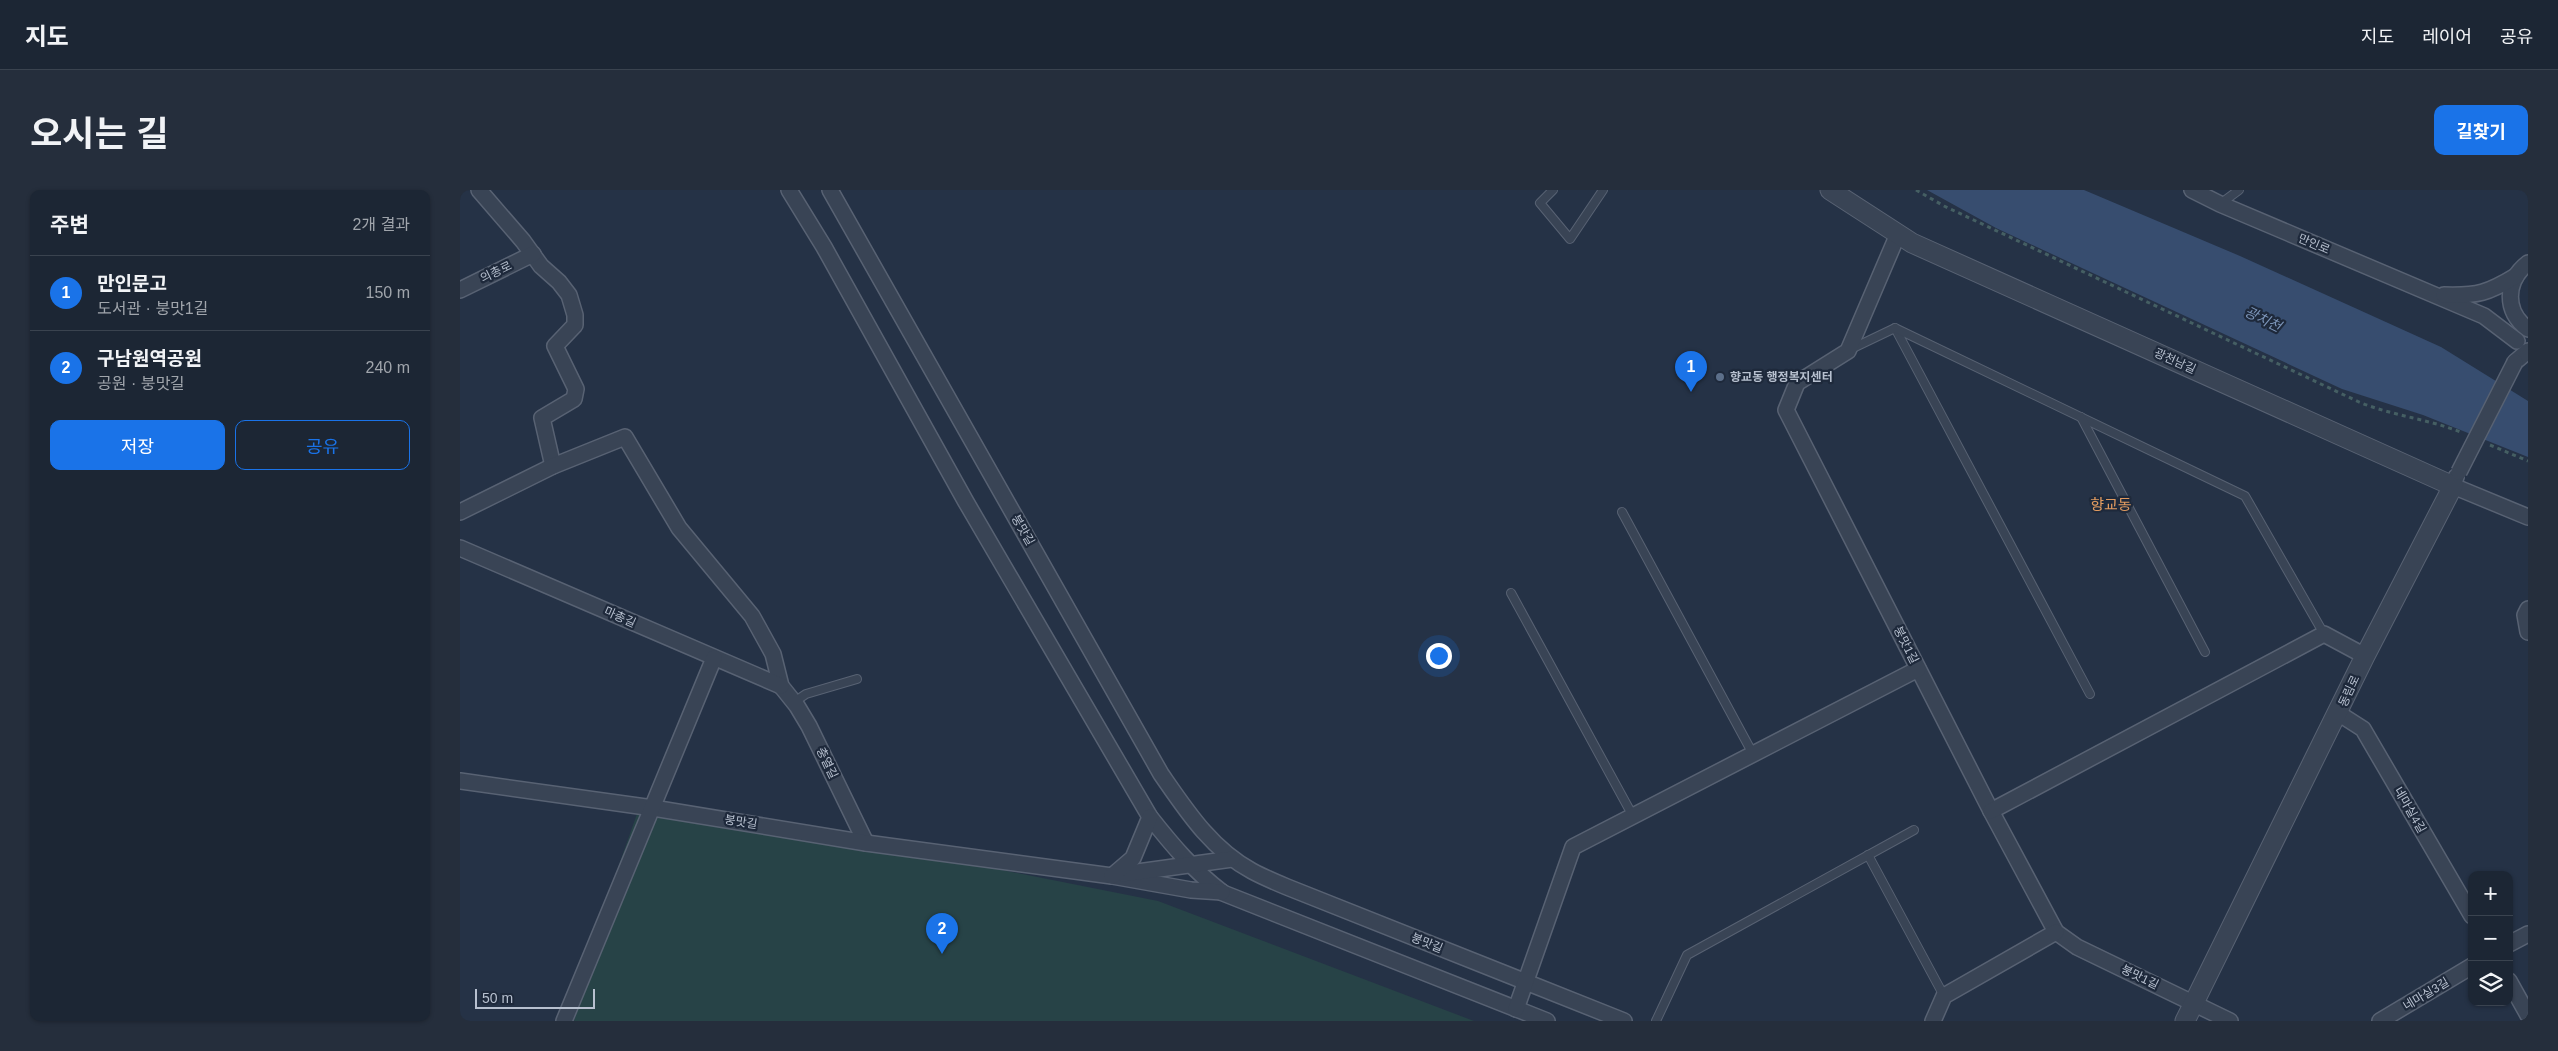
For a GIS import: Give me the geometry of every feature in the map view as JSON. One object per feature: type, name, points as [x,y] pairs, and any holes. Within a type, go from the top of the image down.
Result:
[{"type":"street","points":[[479,190],[569,295],[575,315],[575,325],[555,346],[576,389],[574,399],[542,418],[553,466]]},
{"type":"street","name":"붕맛길","points":[[789,190],[824,247],[966,502],[1150,817],[1190,863],[1223,892]]},
{"type":"street","name":"붕맛길","points":[[830,190],[1160,774],[1192,819],[1216,845],[1252,871],[1287,887],[1624,1021]]},
{"type":"street","name":"광천남길","points":[[1830,190],[1921,248],[2456,479],[2528,518]]},
{"type":"street","name":"만인로","points":[[2192,190],[2220,204],[2438,295],[2490,319]]},
{"type":"street","points":[[1848,351],[1898,234]]},
{"type":"street","name":"의총로","points":[[460,290],[532,254]]},
{"type":"street","points":[[2438,295],[2466,296],[2484,293],[2516,276],[2528,263]]},
{"type":"street","points":[[2516,276],[2510,291],[2511,305],[2521,323],[2522,346]]},
{"type":"street","points":[[2490,319],[2521,323]]},
{"type":"street","points":[[2490,319],[2522,346]]},
{"type":"street","name":"동림로","points":[[2185,1021],[2365,656],[2522,346]]},
{"type":"street","name":"붕맛1길","points":[[1848,351],[1797,383],[1786,410],[1991,811],[2056,932],[2077,946],[2194,1002]]},
{"type":"street","points":[[460,512],[553,466],[624,437],[679,528],[752,616],[772,654],[781,686]]},
{"type":"street","name":"마총길","points":[[460,548],[781,686]]},
{"type":"street","points":[[2528,609],[2525,615],[2528,632]]},
{"type":"street","points":[[1991,811],[2324,634],[2365,656]]},
{"type":"street","points":[[564,1021],[714,658]]},
{"type":"street","points":[[1516,1008],[1527,982],[1573,847],[1634,818],[1918,669]]},
{"type":"street","name":"충열길","points":[[781,686],[809,726],[866,843]]},
{"type":"street","name":"네마실4길","points":[[2338,713],[2363,729],[2468,909]]},
{"type":"street","name":"붕맛길","points":[[460,780],[653,808],[866,843],[1112,876],[1191,890],[1223,892],[1548,1021]]},
{"type":"street","points":[[1112,876],[1133,858],[1150,817]]},
{"type":"street","name":"붕맛길","points":[[1112,876],[1232,858]]},
{"type":"street","points":[[1933,1021],[1944,996],[2056,932]]},
{"type":"street","points":[[2513,942],[2528,934]]},
{"type":"street","name":"네마실3길","points":[[2380,1021],[2468,968]]},
{"type":"street","points":[[2513,988],[2528,1014]]},
{"type":"street","points":[[2194,1002],[2230,1021]]},
{"type":"lane","points":[[1553,190],[1540,203],[1570,239],[1603,190]]},
{"type":"lane","points":[[2220,204],[2239,190]]},
{"type":"lane","points":[[1848,351],[1895,328]]},
{"type":"lane","points":[[1895,328],[2245,496],[2324,634]]},
{"type":"lane","points":[[1895,328],[2090,694]]},
{"type":"lane","points":[[2081,417],[2205,652]]},
{"type":"lane","points":[[1622,512],[1753,754]]},
{"type":"lane","points":[[1510,593],[1634,818]]},
{"type":"lane","points":[[794,702],[806,694],[857,679]]},
{"type":"lane","points":[[1656,1021],[1687,956],[1914,830]]},
{"type":"lane","points":[[1868,855],[1944,996]]},
{"type":"path","points":[[1916,190],[1944,206],[2359,402],[2382,412],[2443,425],[2469,436]]},
{"type":"path","points":[[2486,443],[2528,461]]},
{"type":"green space","points":[[638,811],[866,843],[1158,901],[1474,1021],[574,1021],[577,1011],[569,1007]]},
{"type":"water","name":"광치천","points":[[1927,190],[2084,190],[2240,256],[2441,347],[2528,401],[2528,457],[2423,415],[2342,389],[1996,228]]},
{"type":"place","name":"향교동 행정복지센터","points":[[1720,377]]},
{"type":"place","name":"만인문고","points":[[1691,392]]},
{"type":"place","name":"구남원역공원","points":[[942,954]]},
{"type":"district","name":"향교동","points":[[2111,505]]}]
